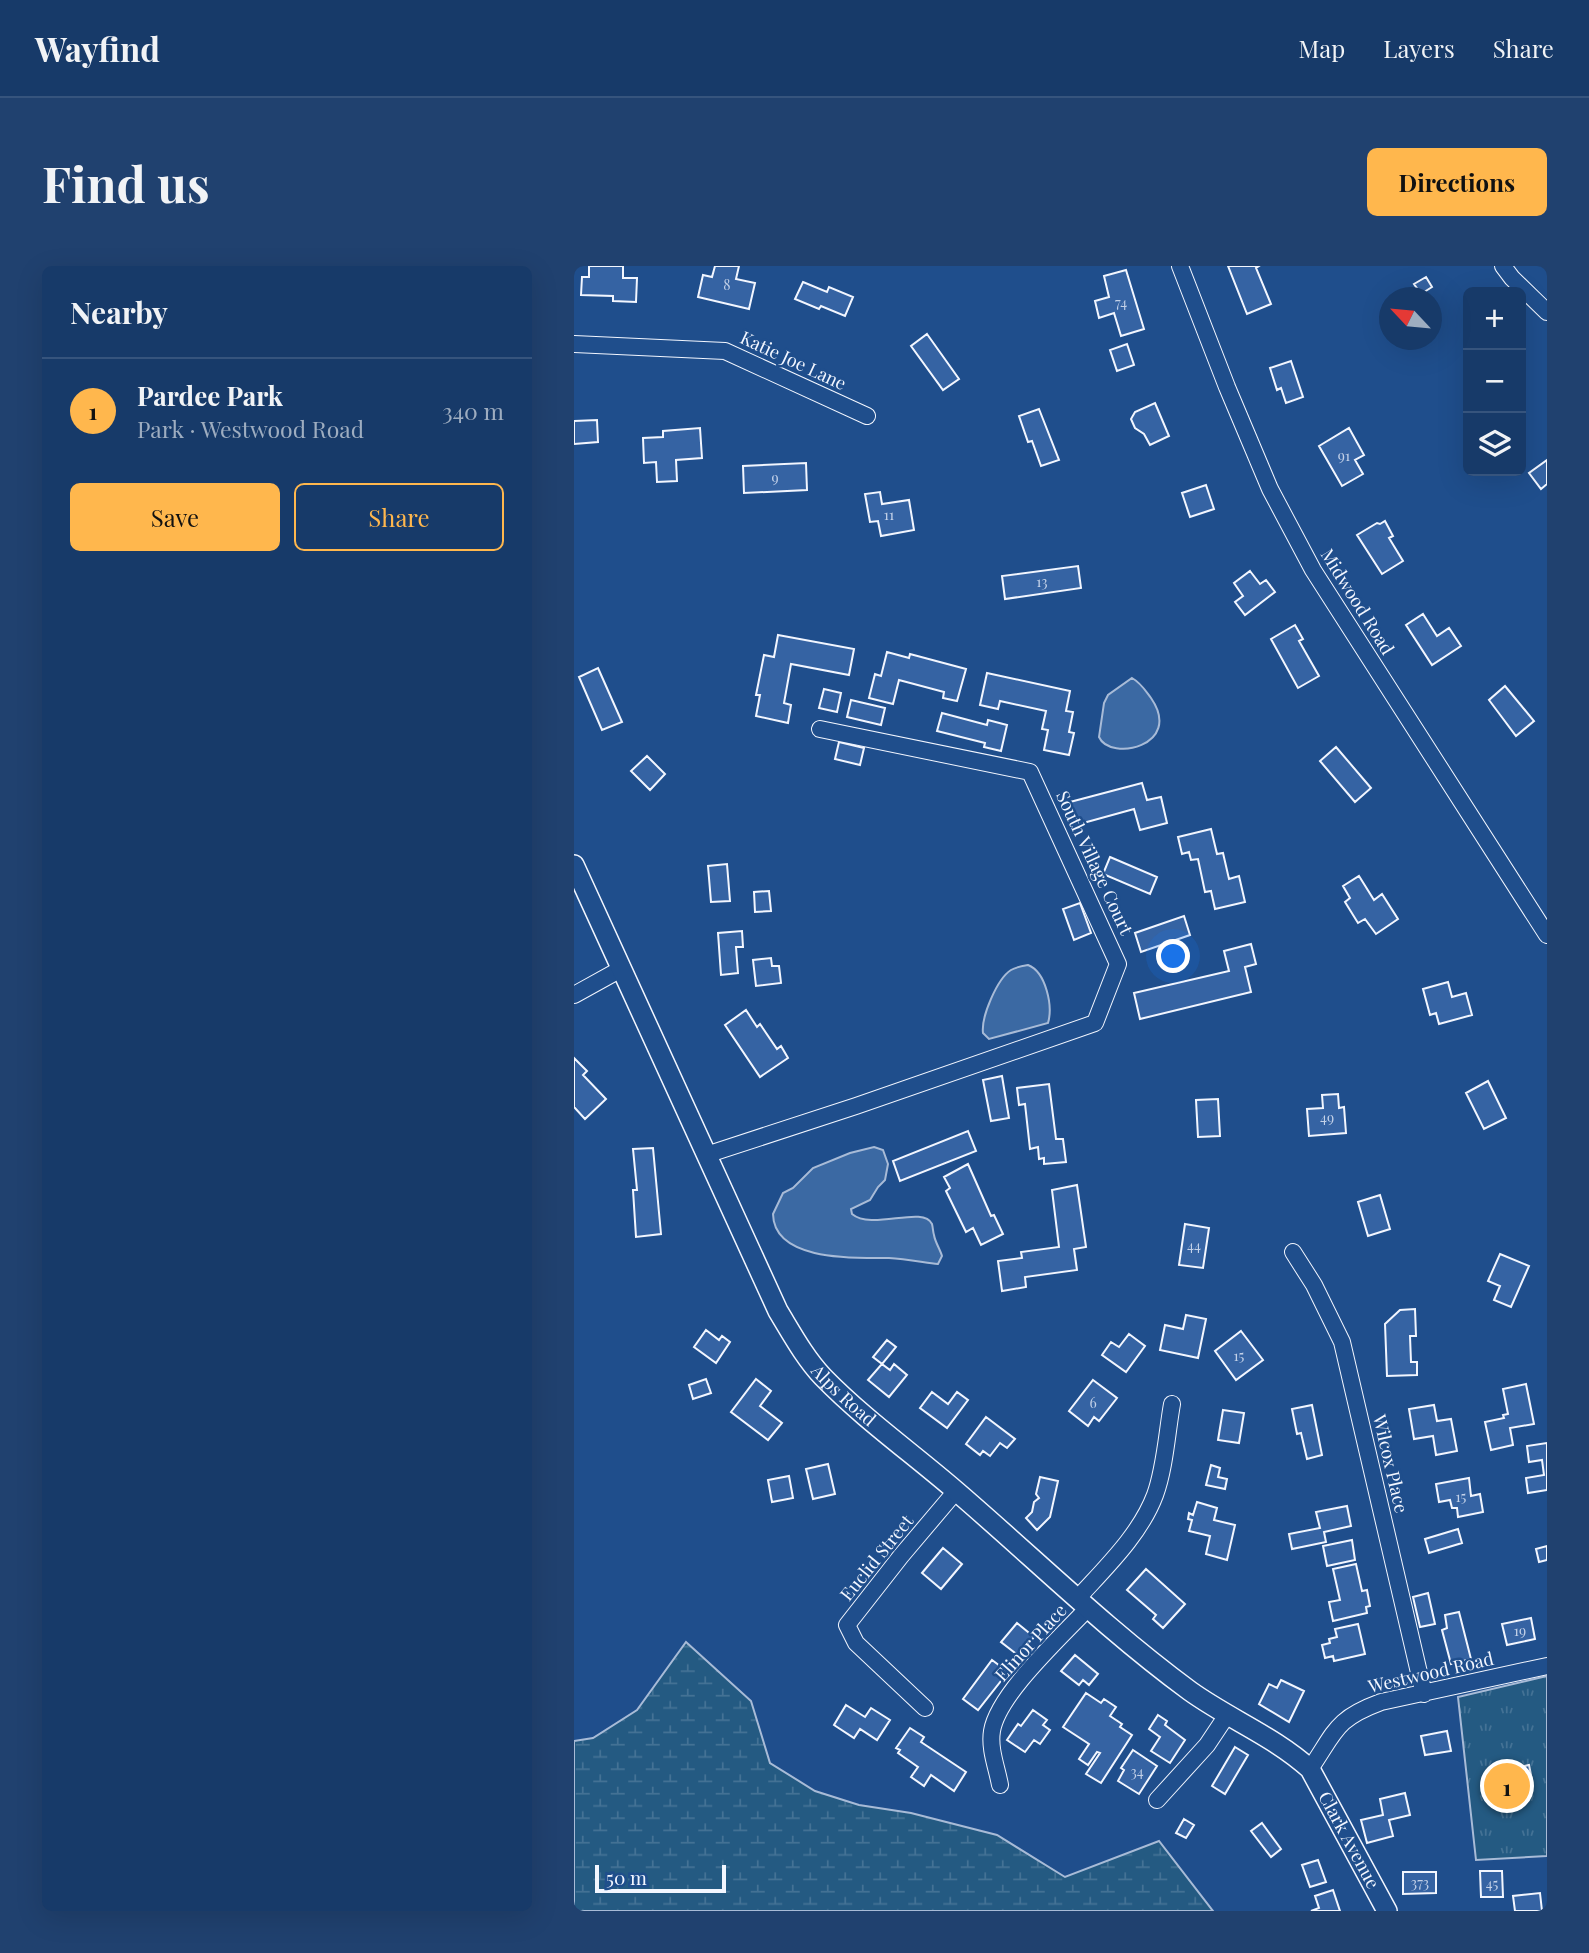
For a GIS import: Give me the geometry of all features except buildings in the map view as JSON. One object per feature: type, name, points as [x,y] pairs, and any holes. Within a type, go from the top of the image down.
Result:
[{"type":"street","name":"Midwood Road","points":[[1180,266],[1270,489],[1313,570],[1547,935]]},
{"type":"street","points":[[1503,266],[1511,278],[1547,312]]},
{"type":"street","name":"Katie Joe Lane","points":[[574,344],[725,351],[867,416]]},
{"type":"street","name":"South Village Court","points":[[706,1155],[1095,1023],[1118,964],[1030,772],[820,729]]},
{"type":"street","name":"Alps Road","points":[[574,865],[778,1311],[803,1352],[822,1376],[1082,1604],[1158,1667],[1227,1716],[1296,1756],[1310,1769]]},
{"type":"street","points":[[574,995],[621,969]]},
{"type":"street","name":"Wilcox Place","points":[[1293,1252],[1314,1285],[1342,1342],[1424,1694]]},
{"type":"street","name":"Elinor Place","points":[[1000,1785],[992,1746],[996,1717],[1012,1691],[1082,1604],[1149,1509],[1156,1492],[1172,1404]]},
{"type":"street","name":"Euclid Street","points":[[925,1708],[856,1643],[847,1625],[956,1491]]},
{"type":"street","name":"Westwood Road","points":[[1310,1769],[1342,1721],[1357,1711],[1381,1702],[1547,1666]]},
{"type":"street","points":[[1157,1800],[1207,1745],[1227,1716]]},
{"type":"street","name":"Clark Avenue","points":[[1310,1769],[1387,1911]]},
{"type":"green space","points":[[686,1642],[751,1701],[770,1763],[815,1791],[859,1805],[911,1813],[997,1835],[1065,1877],[1159,1841],[1213,1911],[574,1911],[574,1741],[593,1738],[637,1710]]},
{"type":"green space","points":[[1547,1676],[1547,1856],[1476,1860],[1458,1697]]},
{"type":"shaded area","points":[[1132,678],[1151,698],[1159,714],[1158,728],[1152,738],[1142,745],[1116,748],[1099,737],[1104,703],[1108,695]]},
{"type":"shaded area","points":[[1028,965],[1039,975],[1047,990],[1050,1008],[1048,1023],[989,1039],[983,1033],[983,1026],[995,990],[1011,970]]},
{"type":"shaded area","points":[[874,1147],[883,1150],[888,1164],[885,1180],[870,1200],[851,1209],[852,1214],[861,1219],[872,1220],[908,1217],[927,1219],[932,1224],[942,1256],[938,1264],[895,1258],[819,1254],[787,1241],[777,1230],[773,1214],[783,1193],[793,1188],[813,1168],[850,1153]]},
{"type":"place","name":"Pardee Park","points":[[1507,1786]]}]
